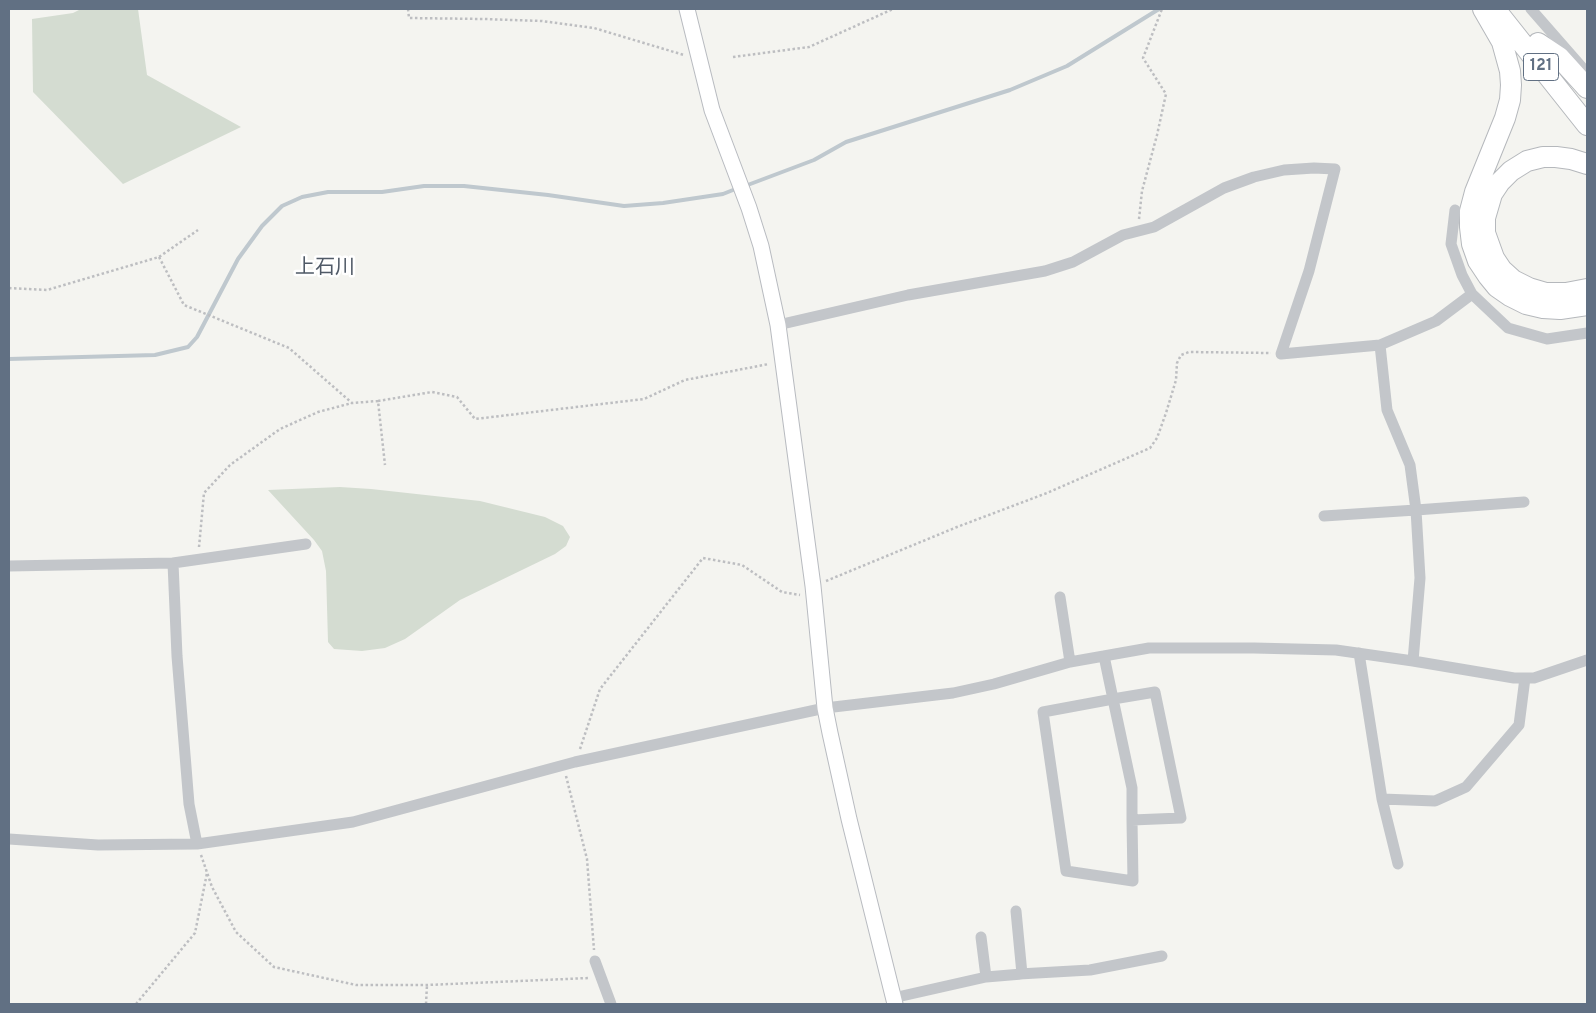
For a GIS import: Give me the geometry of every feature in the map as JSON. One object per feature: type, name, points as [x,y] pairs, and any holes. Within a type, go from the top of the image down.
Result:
[{"type":"highway","points":[[1483,9],[1502,42],[1510,72],[1511,85],[1506,118],[1475,192],[1470,211],[1472,244],[1478,261],[1488,276],[1497,287],[1510,296],[1526,304],[1543,308],[1560,309],[1587,305]]},
{"type":"highway","name":"121","points":[[1495,9],[1587,125]]},
{"type":"highway","name":"121","points":[[1510,9],[1587,103]]},
{"type":"highway","points":[[1538,43],[1559,57],[1587,88]]},
{"type":"highway","points":[[1587,164],[1556,157],[1543,157],[1527,161],[1511,171],[1500,182],[1492,194],[1485,218],[1485,233],[1494,258],[1502,270],[1513,280],[1529,288],[1546,293],[1566,294],[1587,289]]},
{"type":"street","points":[[687,9],[712,110],[749,208],[761,246],[778,325],[814,591],[825,708],[848,819],[894,1001],[986,977],[1090,970],[1162,956]]},
{"type":"street","points":[[1533,9],[1587,73]]},
{"type":"street","points":[[778,325],[900,297],[1045,271],[1073,262],[1122,235],[1154,227],[1224,188],[1254,177],[1284,170],[1314,168],[1335,169],[1308,271],[1281,354],[1380,345],[1436,321],[1472,294]]},
{"type":"street","points":[[1455,210],[1451,244],[1462,275],[1472,294],[1508,328],[1546,338],[1587,333]]},
{"type":"street","points":[[1380,345],[1387,410],[1410,465],[1416,510],[1420,578],[1413,661]]},
{"type":"street","points":[[1324,516],[1524,502]]},
{"type":"street","points":[[9,566],[173,563],[306,544]]},
{"type":"street","points":[[173,563],[177,656],[189,794],[197,844]]},
{"type":"street","points":[[1060,597],[1070,662]]},
{"type":"street","points":[[9,839],[98,845],[197,844],[353,822],[575,762],[825,708],[953,693],[994,684],[1070,662],[1149,648],[1336,650],[1514,678],[1534,678],[1587,660]]},
{"type":"street","points":[[1360,654],[1382,799],[1398,864]]},
{"type":"street","points":[[1104,656],[1113,699],[1132,788],[1132,820],[1133,881],[1066,872],[1043,712],[1113,699],[1155,692],[1181,818],[1132,820]]},
{"type":"street","points":[[1382,799],[1436,801],[1466,787],[1519,725],[1525,678]]},
{"type":"street","points":[[1016,911],[1022,974],[1019,974]]},
{"type":"street","points":[[981,937],[986,977]]},
{"type":"street","points":[[595,961],[611,1004]]},
{"type":"path","points":[[408,9],[409,18],[542,21],[594,28],[698,58]]},
{"type":"path","points":[[733,58],[809,47],[893,9]]},
{"type":"path","points":[[1138,231],[1142,191],[1166,94],[1143,58],[1162,9]]},
{"type":"path","points":[[9,288],[47,290],[159,257],[198,230]]},
{"type":"path","points":[[159,257],[184,305],[289,348],[352,403]]},
{"type":"path","points":[[575,762],[600,689],[703,558],[742,565],[782,592],[814,591],[958,527],[1055,489],[1150,448],[1157,438],[1166,413],[1176,380],[1177,363],[1181,355],[1189,352],[1281,354]]},
{"type":"path","points":[[198,559],[204,493],[230,465],[280,429],[318,412],[352,403],[378,401],[432,392],[457,397],[476,418],[644,399],[685,380],[783,361]]},
{"type":"path","points":[[378,401],[385,465]]},
{"type":"path","points":[[563,765],[587,859],[595,961]]},
{"type":"path","points":[[197,844],[212,887],[236,932],[274,967],[356,985],[427,985],[601,978]]},
{"type":"path","points":[[136,1004],[195,933],[207,872]]},
{"type":"path","points":[[426,1004],[427,985]]},
{"type":"shaded area","points":[[81,9],[138,9],[147,75],[241,127],[123,184],[33,92],[32,19],[73,13]]},
{"type":"shaded area","points":[[340,487],[480,501],[545,517],[563,526],[570,537],[566,546],[555,554],[460,600],[405,639],[385,648],[362,651],[334,649],[328,642],[326,571],[322,551],[268,490]]},
{"type":"waterway","points":[[745,186],[814,160],[846,142],[1010,90],[1067,66],[1159,9]]},
{"type":"waterway","points":[[9,359],[155,355],[188,347],[197,337],[238,259],[262,226],[282,206],[302,197],[328,192],[382,192],[424,186],[464,186],[624,206],[663,203],[723,194],[738,188]]},
{"type":"district","name":"上石川","points":[[325,269]]}]
